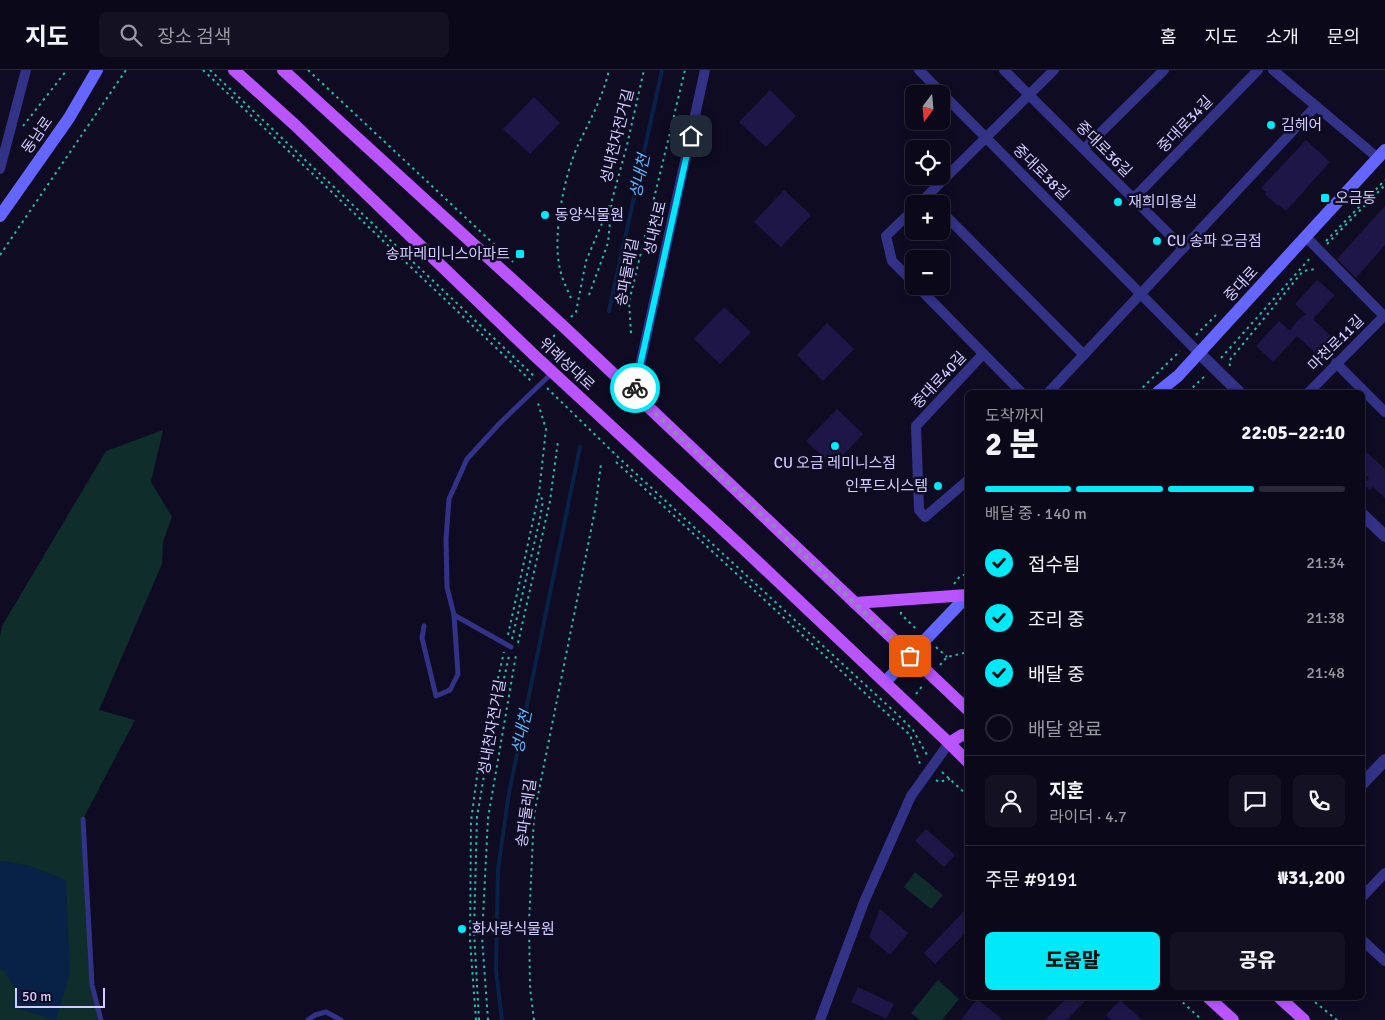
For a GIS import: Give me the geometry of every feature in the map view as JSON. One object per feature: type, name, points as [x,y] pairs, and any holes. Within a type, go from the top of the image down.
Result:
[{"type":"main road","name":"동남로","points":[[0,216],[69,118],[98,70]]},
{"type":"main road","name":"위례성대로","points":[[234,70],[295,125],[535,356],[965,759]]},
{"type":"main road","name":"위례성대로","points":[[283,70],[567,319],[634,393],[965,707]]},
{"type":"main road","name":"중대로","points":[[1160,390],[1178,376],[1381,154]]},
{"type":"main road","points":[[855,603],[965,595]]},
{"type":"main road","points":[[885,682],[965,597]]},
{"type":"main road","points":[[949,742],[962,735],[965,736]]},
{"type":"main road","points":[[1212,1000],[1233,1020]]},
{"type":"main road","points":[[1282,1000],[1304,1020]]},
{"type":"street","points":[[0,169],[26,70]]},
{"type":"street","name":"성내천로","points":[[634,393],[705,70]]},
{"type":"street","name":"중대로38길","points":[[919,70],[1199,353]]},
{"type":"street","name":"중대로36길","points":[[1004,70],[1183,248]]},
{"type":"street","points":[[933,195],[1054,70]]},
{"type":"street","points":[[1084,149],[1164,70]]},
{"type":"street","name":"중대로34길","points":[[1133,199],[1258,70]]},
{"type":"street","points":[[1273,70],[1316,106],[1381,154]]},
{"type":"street","points":[[1051,390],[1316,106]]},
{"type":"street","points":[[905,218],[886,236],[892,261],[905,274]]},
{"type":"street","points":[[950,220],[1084,355]]},
{"type":"street","points":[[1306,238],[1321,248],[1385,316]]},
{"type":"street","name":"중대로40길","points":[[926,295],[1019,390]]},
{"type":"street","name":"마천로11길","points":[[1310,390],[1385,316]]},
{"type":"street","points":[[1199,353],[1237,390]]},
{"type":"street","name":"중대로40길","points":[[965,483],[926,517],[918,510],[916,426],[983,354]]},
{"type":"street","points":[[1336,363],[1363,390]]},
{"type":"street","points":[[1365,392],[1385,412]]},
{"type":"street","points":[[1365,517],[1385,536]]},
{"type":"street","points":[[820,1020],[872,884],[910,796],[949,742]]},
{"type":"street","points":[[1365,781],[1385,760]]},
{"type":"street","points":[[1365,894],[1385,873]]},
{"type":"street","points":[[1365,943],[1385,961]]},
{"type":"lane","points":[[424,626],[422,638],[436,696],[450,690],[458,674],[454,615],[447,587],[446,540],[449,499],[467,459],[500,423],[538,388],[552,372]]},
{"type":"lane","points":[[454,615],[508,646]]},
{"type":"lane","points":[[84,819],[92,985],[101,1020]]},
{"type":"lane","points":[[308,1020],[315,1015],[326,1012],[341,1020]]},
{"type":"path","points":[[22,128],[67,70]]},
{"type":"path","points":[[0,255],[126,70]]},
{"type":"path","points":[[203,70],[538,388],[548,390],[619,458],[898,715],[913,730],[939,782],[950,779]]},
{"type":"path","points":[[210,70],[524,368],[538,388],[546,430],[539,493],[508,646],[477,817],[474,932],[478,1020]]},
{"type":"path","points":[[308,70],[514,264]]},
{"type":"path","points":[[571,298],[560,269],[558,242],[562,199],[578,146],[602,96],[609,70]]},
{"type":"path","name":"성내천자전거길","points":[[589,295],[608,243],[612,200],[644,70]]},
{"type":"path","name":"송파둘레길","points":[[631,333],[629,302],[685,70]]},
{"type":"path","points":[[1190,390],[1385,180]]},
{"type":"path","points":[[1321,248],[1385,185]]},
{"type":"path","points":[[521,372],[567,319],[576,312],[586,261],[612,200]]},
{"type":"path","points":[[1231,374],[1229,361],[1303,271],[1316,269]]},
{"type":"path","name":"성내천자전거길","points":[[488,1020],[482,937],[488,818],[516,651],[550,501],[558,440]]},
{"type":"path","points":[[616,462],[910,735],[919,763],[931,767],[950,779],[965,793]]},
{"type":"path","name":"송파둘레길","points":[[534,1020],[530,988],[529,922],[534,815],[595,510],[601,464]]},
{"type":"path","points":[[478,1020],[470,941],[471,821],[479,760],[539,522],[542,501],[539,493]]},
{"type":"path","points":[[960,576],[965,574]]},
{"type":"path","points":[[898,715],[947,657],[965,653]]},
{"type":"path","points":[[1180,1000],[1202,1020]]},
{"type":"path","points":[[1312,1000],[1336,1020]]},
{"type":"green space","points":[[163,430],[151,482],[172,517],[163,542],[162,564],[99,710],[135,720],[83,819],[92,985],[101,1020],[0,1020],[0,636],[2,626],[106,451]]},
{"type":"green space","points":[[915,872],[943,895],[931,909],[904,887]]},
{"type":"green space","points":[[938,980],[959,999],[942,1020],[920,1020],[911,1013]]},
{"type":"water","points":[[0,862],[31,866],[66,880],[70,973],[56,1020],[13,1007],[17,991],[3,970],[0,970]]},
{"type":"building","points":[[770,90],[796,116],[766,147],[739,122]]},
{"type":"building","points":[[534,97],[560,123],[530,154],[503,129]]},
{"type":"building","points":[[1306,140],[1330,162],[1286,211],[1278,206],[1261,188]]},
{"type":"building","points":[[784,190],[811,215],[781,247],[754,222]]},
{"type":"building","points":[[1385,206],[1385,245],[1356,278],[1337,259]]},
{"type":"building","points":[[1317,280],[1335,295],[1313,319],[1337,342],[1322,359],[1297,336],[1273,362],[1256,346],[1279,321],[1290,331],[1297,321],[1306,314],[1295,304]]},
{"type":"building","points":[[724,307],[751,332],[720,364],[694,339]]},
{"type":"building","points":[[827,323],[854,349],[823,381],[797,355]]},
{"type":"building","points":[[837,409],[863,434],[833,466],[806,441]]},
{"type":"building","points":[[1365,451],[1385,469],[1385,498],[1373,487],[1370,490],[1365,486],[1365,482],[1369,478],[1365,475]]},
{"type":"building","points":[[926,829],[955,855],[944,867],[915,841]]},
{"type":"building","points":[[880,909],[908,933],[890,955],[869,937]]},
{"type":"building","points":[[965,910],[965,933],[935,964],[924,953]]},
{"type":"building","points":[[858,987],[894,1004],[886,1019],[851,1002]]},
{"type":"building","points":[[976,1000],[978,1000],[1003,1020],[961,1020]]},
{"type":"building","points":[[1065,1000],[1086,1000],[1067,1020],[1045,1020]]},
{"type":"building","points":[[1120,1000],[1142,1020],[1111,1020],[1106,1015]]},
{"type":"waterway","name":"성내천","points":[[609,311],[662,70]]},
{"type":"waterway","name":"성내천","points":[[502,1020],[496,971],[498,869],[509,793],[580,447]]},
{"type":"way so far","points":[[635,388],[634,393],[910,656]]},
{"type":"place","name":"김헤어","points":[[1271,125]]},
{"type":"place","name":"오금동","points":[[1325,198]]},
{"type":"place","name":"재희미용실","points":[[1118,202]]},
{"type":"place","name":"동양식물원","points":[[545,215]]},
{"type":"place","name":"CU 송파 오금점","points":[[1157,241]]},
{"type":"place","name":"송파레미니스아파트","points":[[520,254]]},
{"type":"place","name":"CU 오금 레미니스점","points":[[835,446]]},
{"type":"place","name":"인푸드시스템","points":[[938,486]]},
{"type":"place","name":"화사랑식물원","points":[[462,929]]},
{"type":"route","points":[[635,388],[691,136]]}]
